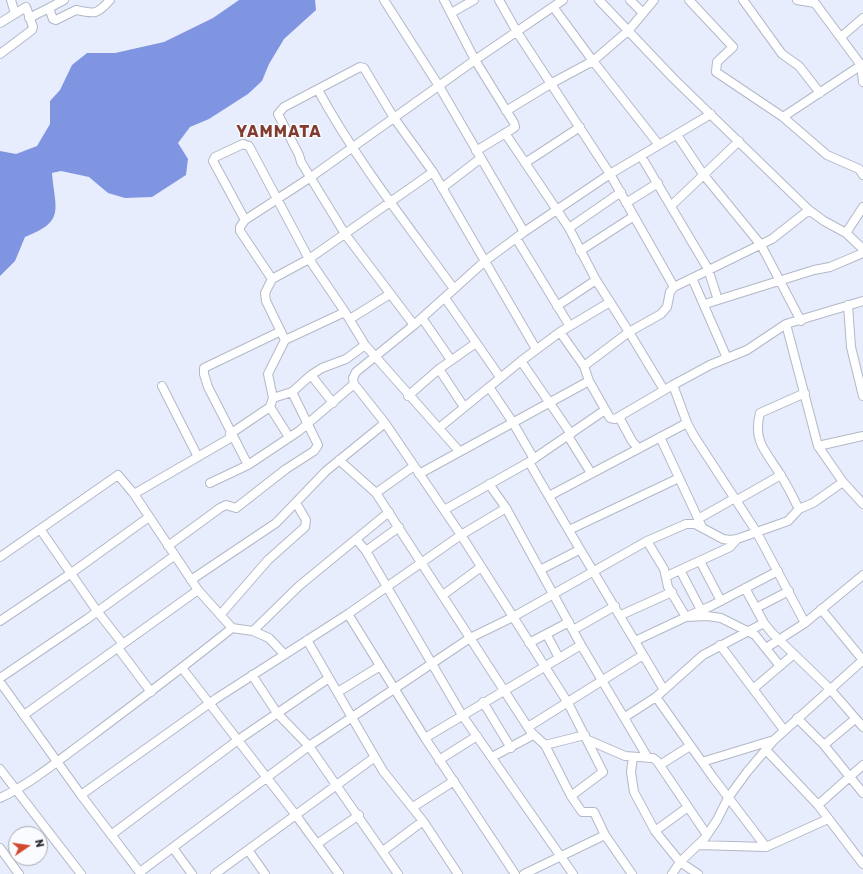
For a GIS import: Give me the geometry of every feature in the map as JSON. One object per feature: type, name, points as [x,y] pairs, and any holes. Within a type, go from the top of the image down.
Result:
[{"type":"street","points":[[11,0],[15,14]]},
{"type":"street","points":[[29,18],[64,0]]},
{"type":"street","points":[[49,8],[54,19],[56,20],[76,10],[92,14],[98,12],[110,0]]},
{"type":"street","points":[[444,0],[475,60],[514,123],[514,126],[505,133],[476,150]]},
{"type":"street","points":[[451,13],[474,0]]},
{"type":"street","points":[[499,0],[517,32],[580,126],[621,192],[674,287]]},
{"type":"street","points":[[272,279],[240,232],[240,227],[245,220],[311,177],[475,60],[564,0]]},
{"type":"street","points":[[599,0],[673,78],[809,210],[824,221],[846,233],[863,249]]},
{"type":"street","points":[[630,0],[642,12]]},
{"type":"street","points":[[506,111],[552,83],[593,61],[629,30],[642,12],[654,0]]},
{"type":"street","points":[[689,0],[733,47],[717,62],[716,72],[783,117],[827,155],[859,169],[863,175]]},
{"type":"street","points":[[742,0],[782,54],[799,66],[820,93]]},
{"type":"street","points":[[797,0],[815,3],[862,65],[863,82]]},
{"type":"street","points":[[386,1],[439,86],[524,232]]},
{"type":"street","points":[[0,22],[15,14],[27,3]]},
{"type":"street","points":[[0,54],[32,30],[27,3]]},
{"type":"street","points":[[554,8],[593,61],[659,145]]},
{"type":"street","points":[[840,37],[863,18]]},
{"type":"street","points":[[783,117],[862,65]]},
{"type":"street","points":[[414,325],[345,234],[301,162],[299,155],[278,114],[284,107],[362,67],[394,118],[433,172],[536,349]]},
{"type":"street","points":[[318,90],[332,116],[390,202],[454,289]]},
{"type":"street","points":[[571,796],[603,772],[568,702],[461,535],[385,423],[354,384],[353,378],[356,372],[414,325],[485,261],[524,232],[610,174],[711,114]]},
{"type":"street","points":[[525,163],[580,126]]},
{"type":"street","points":[[505,133],[558,210],[596,280],[630,332],[664,390]]},
{"type":"street","points":[[677,135],[703,174],[761,245],[801,321]]},
{"type":"street","points":[[671,206],[739,141]]},
{"type":"street","points":[[245,220],[213,161],[215,157],[246,144],[309,259],[348,316],[365,345],[408,396],[459,451]]},
{"type":"street","points":[[641,156],[708,269],[718,300]]},
{"type":"street","points":[[442,188],[481,158]]},
{"type":"street","points":[[285,340],[279,332],[266,301],[265,293],[272,279],[309,259],[433,172]]},
{"type":"street","points":[[626,203],[658,183]]},
{"type":"street","points":[[569,228],[621,192]]},
{"type":"street","points":[[846,233],[863,208]]},
{"type":"street","points":[[584,366],[630,332],[661,314],[667,308],[670,292],[674,287],[708,269],[772,239],[809,210]]},
{"type":"street","points":[[580,251],[634,216]]},
{"type":"street","points":[[516,238],[569,325]]},
{"type":"street","points":[[705,304],[814,270],[830,267],[863,254]]},
{"type":"street","points":[[692,278],[705,304],[727,358]]},
{"type":"street","points":[[557,306],[596,280]]},
{"type":"street","points":[[134,494],[198,457],[270,407],[273,398],[268,374],[285,340],[348,316],[390,294]]},
{"type":"street","points":[[445,298],[500,377]]},
{"type":"street","points":[[560,332],[584,366],[589,381],[605,410],[612,419],[619,417],[673,385],[762,341],[786,324],[801,321],[863,301]]},
{"type":"street","points":[[439,428],[536,349],[569,325],[610,302]]},
{"type":"street","points":[[848,305],[851,347],[863,396]]},
{"type":"street","points":[[422,318],[451,360]]},
{"type":"street","points":[[786,324],[818,446],[842,482],[863,504]]},
{"type":"street","points":[[248,465],[231,435],[205,380],[204,368],[279,332]]},
{"type":"street","points":[[408,396],[438,370],[476,343]]},
{"type":"street","points":[[273,398],[292,392],[311,375],[322,368],[346,358],[365,345]]},
{"type":"street","points":[[521,361],[570,435],[591,473]]},
{"type":"street","points":[[438,370],[464,407]]},
{"type":"street","points":[[311,375],[333,403]]},
{"type":"street","points":[[419,474],[512,421],[589,381]]},
{"type":"street","points":[[210,483],[248,465],[289,437],[333,403],[354,384]]},
{"type":"street","points":[[673,385],[687,423],[756,531],[805,623]]},
{"type":"street","points":[[162,386],[198,457]]},
{"type":"street","points":[[489,386],[512,421],[548,496],[578,550],[621,615],[664,690]]},
{"type":"street","points":[[168,546],[220,508],[226,505],[236,508],[263,486],[314,451],[318,445],[292,392]]},
{"type":"street","points":[[799,509],[781,475],[766,456],[756,426],[760,413],[805,393]]},
{"type":"street","points":[[270,407],[289,437]]},
{"type":"street","points":[[444,510],[531,461],[605,410]]},
{"type":"street","points":[[619,417],[632,441],[638,448]]},
{"type":"street","points":[[191,580],[266,531],[283,518],[339,460],[385,423]]},
{"type":"street","points":[[548,496],[687,423]]},
{"type":"street","points":[[818,446],[863,436]]},
{"type":"street","points":[[660,437],[702,528]]},
{"type":"street","points":[[339,460],[376,493],[423,563],[533,735],[544,745],[571,796],[583,813],[594,812],[605,835],[632,874]]},
{"type":"street","points":[[376,493],[414,466]]},
{"type":"street","points":[[0,557],[118,475],[134,494],[198,590],[232,628],[253,631],[269,638],[284,654]]},
{"type":"street","points":[[698,519],[781,475]]},
{"type":"street","points":[[568,530],[679,478]]},
{"type":"street","points":[[0,682],[81,795],[141,873],[266,777],[309,746],[396,690],[432,662],[470,638],[513,617],[647,541],[686,524],[695,524],[723,539],[736,539],[788,521],[799,509],[813,503],[842,482]]},
{"type":"street","points":[[489,484],[506,508],[581,645],[648,758]]},
{"type":"street","points":[[221,614],[268,560],[305,527],[306,520],[296,503]]},
{"type":"street","points":[[81,795],[210,703],[388,588],[461,535],[506,508]]},
{"type":"street","points":[[253,631],[299,586],[389,512]]},
{"type":"street","points":[[0,621],[70,574],[149,517]]},
{"type":"street","points":[[366,551],[399,527]]},
{"type":"street","points":[[40,529],[97,611],[150,692]]},
{"type":"street","points":[[356,539],[366,551],[462,715],[573,874]]},
{"type":"street","points":[[667,576],[730,547],[736,539]]},
{"type":"street","points":[[647,541],[667,576],[668,587],[686,617]]},
{"type":"street","points":[[540,570],[578,550]]},
{"type":"street","points":[[0,678],[174,556]]},
{"type":"street","points":[[700,561],[720,601]]},
{"type":"street","points":[[443,594],[481,567]]},
{"type":"street","points":[[680,570],[701,610]]},
{"type":"street","points":[[635,641],[720,601],[778,571]]},
{"type":"street","points":[[766,648],[805,623],[863,575]]},
{"type":"street","points":[[745,588],[764,623],[830,689],[863,727]]},
{"type":"street","points":[[24,715],[198,590]]},
{"type":"street","points":[[756,608],[789,591]]},
{"type":"street","points":[[621,615],[672,592]]},
{"type":"street","points":[[529,643],[615,606]]},
{"type":"street","points":[[672,874],[680,862],[707,835],[728,798],[774,740],[863,660],[821,610]]},
{"type":"street","points":[[348,614],[439,760],[515,874]]},
{"type":"street","points":[[686,617],[707,616],[721,618],[748,631],[755,635],[780,666]]},
{"type":"street","points":[[625,717],[656,697],[703,656],[720,645],[764,623]]},
{"type":"street","points":[[0,798],[16,791],[57,761],[182,668],[232,628]]},
{"type":"street","points":[[547,635],[560,658]]},
{"type":"street","points":[[307,640],[375,757],[423,821],[458,874]]},
{"type":"street","points":[[425,738],[483,702],[581,645]]},
{"type":"street","points":[[720,645],[784,730]]},
{"type":"street","points":[[753,690],[794,654]]},
{"type":"street","points":[[528,727],[643,655]]},
{"type":"street","points":[[338,692],[380,666]]},
{"type":"street","points":[[182,668],[295,814],[339,874]]},
{"type":"street","points":[[252,675],[277,713],[309,746],[359,814],[398,874]]},
{"type":"street","points":[[111,835],[238,740],[329,678]]},
{"type":"street","points":[[656,697],[728,798],[766,847]]},
{"type":"street","points":[[483,702],[511,748]]},
{"type":"street","points":[[797,718],[824,745],[849,778],[863,793]]},
{"type":"street","points":[[824,745],[855,719]]},
{"type":"street","points":[[492,757],[533,735]]},
{"type":"street","points":[[439,760],[477,736]]},
{"type":"street","points":[[544,745],[586,737],[633,757],[653,758],[660,765],[707,835]]},
{"type":"street","points":[[702,762],[774,740]]},
{"type":"street","points":[[660,765],[690,746]]},
{"type":"street","points":[[766,750],[818,805],[863,864]]},
{"type":"street","points":[[215,874],[336,784],[375,757]]},
{"type":"street","points":[[633,757],[631,772],[634,792],[655,831],[680,862],[698,874]]},
{"type":"street","points":[[818,805],[863,766]]},
{"type":"street","points":[[0,769],[80,874]]},
{"type":"street","points":[[413,807],[454,781]]},
{"type":"street","points":[[655,831],[688,807]]},
{"type":"street","points":[[317,844],[359,814]]},
{"type":"street","points":[[698,845],[766,847],[828,819]]},
{"type":"street","points":[[383,851],[423,821]]},
{"type":"street","points":[[524,874],[605,835]]},
{"type":"street","points":[[173,848],[192,874]]},
{"type":"street","points":[[248,850],[265,874]]},
{"type":"street","points":[[1,851],[19,874]]},
{"type":"water","points":[[239,0],[315,0],[316,10],[284,39],[269,64],[262,81],[248,94],[209,119],[190,127],[178,143],[188,159],[186,175],[152,197],[125,198],[108,193],[89,177],[61,171],[52,173],[56,205],[55,213],[52,219],[47,225],[38,231],[25,237],[15,261],[0,276],[0,151],[16,154],[37,146],[50,124],[50,101],[60,90],[72,65],[87,53],[115,53],[164,42],[213,18]]},
{"type":"district","name":"YAMMATA","points":[[279,132]]}]
